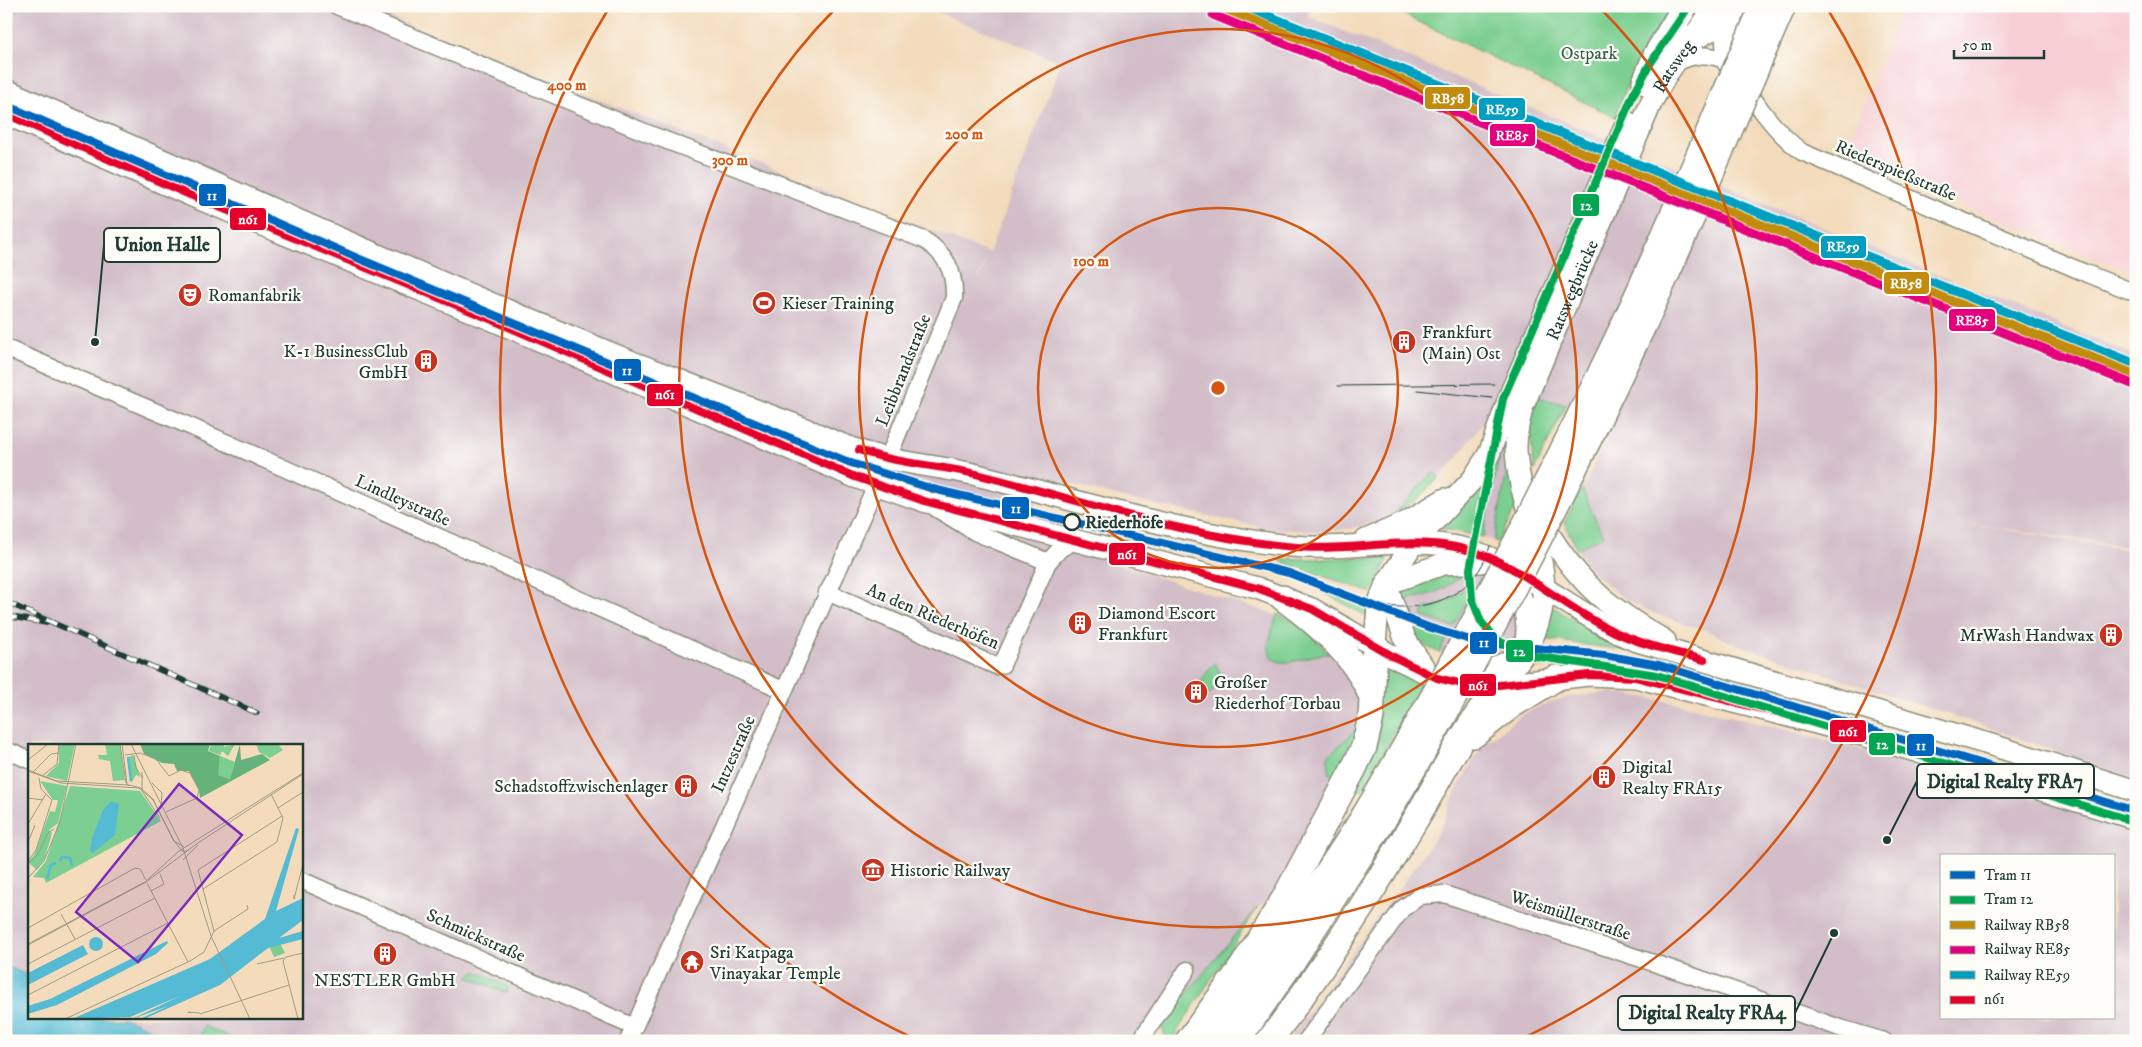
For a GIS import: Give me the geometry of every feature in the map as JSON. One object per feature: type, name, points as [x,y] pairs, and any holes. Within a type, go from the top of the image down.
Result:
[{"type":"highway","points":[[1644,94],[1656,55],[1685,6]]},
{"type":"highway","points":[[1237,1041],[1294,959],[1371,823],[1428,706],[1505,564],[1613,347],[1763,6]]},
{"type":"highway","points":[[1211,1041],[1371,823],[1440,722],[1523,568],[1634,347],[1783,6]]},
{"type":"highway","points":[[1694,37],[1733,9]]},
{"type":"highway","points":[[1730,62],[1728,36],[1733,9]]},
{"type":"highway","points":[[1283,598],[1309,618],[1348,656],[1360,672],[1373,700]]},
{"type":"highway","points":[[1188,1041],[1242,967],[1284,899],[1333,811],[1364,747],[1369,732],[1373,700],[1375,646]]},
{"type":"highway","points":[[1269,1041],[1367,899],[1461,747],[1512,705],[1556,678]]},
{"type":"highway","points":[[1426,802],[1465,732],[1501,685]]},
{"type":"main road","name":"Ratsweg","points":[[1644,94],[1692,6]]},
{"type":"main road","name":"Ratsweg","points":[[1644,94],[1674,64],[1694,37]]},
{"type":"main road","points":[[6,90],[340,239],[568,336],[865,453],[973,474],[1157,522],[1234,539],[1298,547],[1413,544],[1459,548],[1481,554],[1504,566],[1614,632],[1641,643],[1995,746],[2136,791]]},
{"type":"main road","name":"Ratswegbrücke","points":[[1519,392],[1644,94]]},
{"type":"main road","points":[[6,114],[284,235],[370,269],[876,485],[924,502],[1219,578],[1283,598],[1330,618],[1375,646],[1434,677],[1467,685],[1501,685],[1556,678],[1621,676],[1691,690],[1862,736],[2136,818]]},
{"type":"main road","points":[[1501,685],[1522,656],[1537,624],[1544,589],[1541,554],[1520,477],[1516,446],[1520,418],[1519,392]]},
{"type":"main road","points":[[1375,646],[1378,605],[1386,584],[1413,544],[1474,480],[1489,454],[1519,392]]},
{"type":"main road","points":[[876,485],[888,458]]},
{"type":"main road","points":[[1520,477],[1540,520],[1566,560],[1590,589],[1636,624],[1694,657]]},
{"type":"main road","points":[[1346,546],[1377,536],[1405,523],[1474,480]]},
{"type":"main road","points":[[1386,584],[1443,564],[1467,561],[1504,566]]},
{"type":"main road","points":[[1386,584],[1405,639],[1418,662],[1434,677],[1477,673],[1511,662],[1522,656],[1526,638],[1527,619],[1517,587],[1504,566]]},
{"type":"street","name":"Leibbrandstraße","points":[[337,6],[643,131],[924,240],[937,248],[949,264],[955,285],[954,298],[888,458]]},
{"type":"street","points":[[1674,64],[1687,57],[1704,54],[1730,62]]},
{"type":"street","name":"Riederspießstraße","points":[[1730,62],[1755,103],[1770,122],[1789,142],[1802,152],[2083,272],[2128,290],[2136,291]]},
{"type":"street","name":"Lindleystraße","points":[[6,348],[178,421],[783,690]]},
{"type":"street","name":"Intzestraße","points":[[631,1034],[876,485]]},
{"type":"street","points":[[924,502],[975,532],[1048,562]]},
{"type":"street","name":"An den Riederhöfen","points":[[827,592],[996,666],[1002,665],[1005,663],[1048,562],[1061,548],[1075,541]]},
{"type":"street","points":[[6,750],[28,760]]},
{"type":"street","name":"Schmickstraße","points":[[302,880],[631,1034]]},
{"type":"street","name":"Weismüllerstraße","points":[[1306,1041],[1402,909],[1420,896],[1444,894],[1690,975],[1837,1027],[1884,1041]]},
{"type":"street","points":[[1145,1039],[1187,970]]},
{"type":"shaded area","points":[[6,6],[361,6],[989,253],[978,280],[991,285],[979,280],[1061,62],[922,6],[1311,6],[1307,16],[2136,356],[2136,548],[1946,520],[2136,551],[2136,779],[1728,641],[1709,631],[1660,616],[1625,599],[1592,572],[1577,549],[1602,536],[1582,489],[1616,419],[1502,388],[1487,417],[1457,458],[1439,478],[1433,472],[1395,512],[1379,520],[1354,528],[1324,532],[1265,528],[1128,499],[1055,480],[1044,474],[1026,535],[1288,619],[1309,631],[1359,688],[1361,730],[1276,898],[1258,907],[1150,1041],[6,1041]]},
{"type":"shaded area","points":[[1903,6],[2136,6],[2136,274],[1843,158]]},
{"type":"shaded area","points":[[1512,417],[1509,459],[1494,541],[1483,537],[1499,458]]},
{"type":"shaded area","points":[[1467,570],[1479,570],[1490,574],[1520,618],[1516,640],[1505,651],[1491,658],[1458,659],[1439,653],[1448,636],[1405,622],[1401,595],[1403,590],[1408,599],[1429,595],[1449,586]],"holes":[[[1456,596],[1453,627],[1422,616],[1424,610]]]},
{"type":"shaded area","points":[[1613,692],[1677,703],[1834,742],[2055,804],[2136,831],[2136,1041],[1288,1041],[1429,847],[1440,830],[1457,789],[1473,761],[1487,742],[1520,716],[1540,706],[1568,697]]},
{"type":"green space","name":"Ostpark","points":[[1386,6],[1673,6],[1633,69],[1615,117]]},
{"type":"green space","points":[[1535,396],[1566,405],[1534,471],[1529,417]]},
{"type":"green space","points":[[1497,458],[1499,458],[1483,537],[1442,529],[1476,493]]},
{"type":"green space","points":[[1509,459],[1519,501],[1498,542],[1494,541]]},
{"type":"green space","points":[[1433,472],[1439,478],[1415,501],[1395,512]]},
{"type":"green space","points":[[1582,489],[1603,536],[1577,549],[1564,523]]},
{"type":"green space","points":[[1388,558],[1372,593],[1280,561],[1280,559]]},
{"type":"green space","points":[[1467,570],[1454,582],[1425,596],[1407,599],[1403,590],[1424,578]]},
{"type":"green space","points":[[1469,586],[1474,588],[1453,627],[1422,616],[1424,610],[1446,602]]},
{"type":"green space","points":[[1319,587],[1369,607],[1368,617],[1319,590]]},
{"type":"green space","points":[[1550,605],[1585,627],[1638,652],[1543,639]]},
{"type":"green space","points":[[1277,614],[1299,624],[1330,654],[1315,655],[1285,662],[1271,658],[1268,645]]},
{"type":"green space","points":[[1405,622],[1448,636],[1439,653],[1417,641]]},
{"type":"green space","points":[[1537,652],[1600,658],[1618,662],[1581,662],[1528,669]]},
{"type":"green space","points":[[1382,660],[1423,681],[1362,791],[1354,787]]},
{"type":"green space","points":[[1215,663],[1220,673],[1217,685],[1207,696],[1191,699],[1208,671]]},
{"type":"green space","points":[[1362,724],[1341,780],[1329,773],[1328,756]]},
{"type":"green space","points":[[1258,907],[1171,1041],[1167,1041],[1162,1029],[1165,1020]]},
{"type":"green space","points":[[476,971],[509,987],[506,993],[468,977]]},
{"type":"green space","points":[[204,1026],[238,1041],[198,1041]]},
{"type":"water","points":[[6,966],[28,976],[28,1020],[130,1020],[177,1041],[6,1041]]},
{"type":"tram line","name":"12","points":[[1689,6],[1650,64],[1633,95],[1503,399],[1470,569],[1472,598],[1481,622],[1496,639],[1513,649],[1534,656],[1657,675],[2133,821]]},
{"type":"tram line","name":"11","points":[[6,105],[355,257],[851,463],[933,489],[1289,573],[1428,627],[1477,642],[1604,655],[1659,665],[2136,811]]},
{"type":"tram line","points":[[1338,386],[1494,384]]},
{"type":"tram line","points":[[1417,390],[1492,398]]},
{"type":"tram line","points":[[1366,602],[1385,606],[1405,607],[1441,600],[1457,592],[1471,580],[1482,565],[1490,546]]},
{"type":"railway","points":[[6,602],[257,713]]},
{"type":"railway","points":[[6,616],[46,623]]},
{"type":"rail line","name":"RB58","points":[[1218,6],[2136,375]]},
{"type":"rail line","name":"RE59","points":[[1244,6],[2136,364]]},
{"type":"rail line","name":"RE85","points":[[1213,15],[2132,384]]},
{"type":"transit line","name":"n61","points":[[6,114],[190,195],[495,321],[855,477],[924,501],[1257,588],[1312,609],[1394,657],[1437,678],[1467,685],[1490,686],[1589,675],[1636,677],[1863,735],[2136,819]]},
{"type":"transit line","name":"n61","points":[[859,450],[902,461],[976,474],[1175,527],[1255,542],[1317,548],[1422,543],[1464,549],[1504,564],[1577,611],[1615,632],[1648,644],[1704,660]]},
{"type":"place","name":"Romanfabrik","points":[[190,295]]},
{"type":"place","name":"Kieser Training","points":[[764,303]]},
{"type":"place","name":"Union Halle","points":[[95,342]]},
{"type":"place","name":"Frankfurt (Main) Ost","points":[[1404,342]]},
{"type":"place","name":"K-1 BusinessClub GmbH","points":[[426,361]]},
{"type":"place","name":"Riederhöfe","points":[[1072,522]]},
{"type":"place","name":"Diamond Escort Frankfurt","points":[[1080,623]]},
{"type":"place","name":"MrWash Handwax","points":[[2111,635]]},
{"type":"place","name":"Großer Riederhof Torbau","points":[[1196,692]]},
{"type":"place","name":"Digital Realty FRA15","points":[[1604,777]]},
{"type":"place","name":"Schadstoffzwischenlager","points":[[686,786]]},
{"type":"place","name":"Digital Realty FRA7","points":[[1887,840]]},
{"type":"place","name":"Historic Railway","points":[[873,870]]},
{"type":"place","name":"Digital Realty FRA4","points":[[1834,933]]},
{"type":"place","name":"NESTLER GmbH","points":[[385,954]]},
{"type":"place","name":"Sri Katpaga Vinayakar Temple","points":[[692,962]]}]
